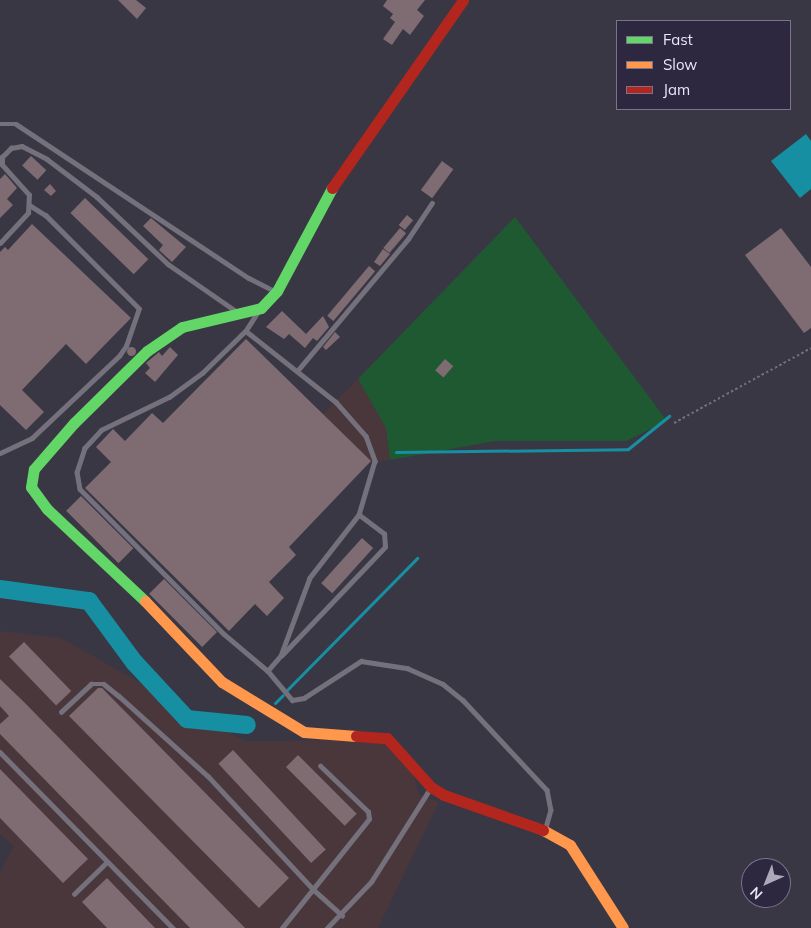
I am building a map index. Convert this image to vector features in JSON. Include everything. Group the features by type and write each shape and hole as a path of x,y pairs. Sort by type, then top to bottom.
{"street":[{"path":"463,0 336,181 277,291 261,308 182,327 147,351 74,423 34,469 31,487 47,509 154,610 222,682 304,732 387,738 431,787 456,800 545,831 577,852 623,928"}],"lane":[{"path":"0,124 16,124 249,278 277,291"},
{"path":"0,243 28,213 30,206 29,195 2,165 2,157 11,148 22,146 47,159 97,196 168,264 238,312"},
{"path":"298,370 408,239 432,203"},
{"path":"0,453 32,438 119,356 126,346 139,309 46,216 30,206"},
{"path":"261,308 246,331 203,372 170,397 102,430 85,448 78,472 80,489 224,634 268,671 292,700 304,698 361,661 407,668 443,684 463,700 547,790 551,810 545,831"},
{"path":"246,331 298,370 336,402 366,436 375,461 359,515 310,578 281,656"},
{"path":"268,671 385,547 384,534 359,515"},
{"path":"61,712 91,684 104,684 163,733 314,890 342,915"},
{"path":"0,752 173,928"},
{"path":"282,928 369,819 368,812 320,766"},
{"path":"327,928 342,915 371,882 431,787"},
{"path":"74,894 107,862"}],"path":[{"path":"674,423 811,348"}],"shaded area":[{"path":"358,379 386,428 390,460 257,481"},
{"path":"0,631 61,638 244,741 384,740 413,773 419,795 439,802 378,928 0,928 0,873 14,846 0,834"}],"green space":[{"path":"515,217 667,421 626,441 495,441 390,460 386,428 358,379"}],"water":[{"path":"806,134 811,141 811,189 800,198 771,161"}],"building":[{"path":"118,0 136,0 146,8 137,19"},
{"path":"387,0 425,0 417,10 424,16 410,35 403,29 392,45 383,39 395,22 390,18 393,14 383,6"},
{"path":"31,156 46,170 37,180 22,166"},
{"path":"442,161 453,169 432,198 421,190"},
{"path":"5,174 17,188 7,199 13,205 0,218 0,179"},
{"path":"50,184 56,191 51,196 44,190"},
{"path":"85,198 148,259 134,274 70,213"},
{"path":"407,215 413,220 405,230 399,225"},
{"path":"151,218 186,247 172,262 159,250 163,245 143,226"},
{"path":"32,224 131,318 86,364 66,344 22,390 44,412 26,430 0,405 0,252 5,247 8,250"},
{"path":"400,228 406,233 389,253 383,248"},
{"path":"781,228 811,267 811,328 804,333 745,255"},
{"path":"383,249 390,254 380,266 374,262"},
{"path":"369,266 375,271 333,321 327,316"},
{"path":"282,311 306,334 323,316 329,327 317,341 313,338 305,348 289,334 284,339 266,327"},
{"path":"335,332 340,337 326,350 323,347"},
{"path":"246,339 371,461 289,547 296,555 269,582 284,598 267,616 255,604 229,631 85,488 111,462 96,447 113,429 125,441 152,413 163,423"},
{"path":"131,347 135,351 131,355 127,351"},
{"path":"170,347 178,355 155,382 145,373 150,368 146,363 159,352 162,356"},
{"path":"445,359 453,366 443,378 435,370"},
{"path":"81,496 133,548 118,563 66,511"},
{"path":"362,538 373,548 332,593 321,583"},
{"path":"164,579 217,632 202,647 149,594"},
{"path":"24,642 71,691 56,706 9,657"},
{"path":"0,679 245,928 190,928 0,734 0,724 9,716 0,706"},
{"path":"98,688 102,688 289,878 259,908 69,716"},
{"path":"233,750 326,849 311,863 218,764"},
{"path":"298,755 357,814 345,826 286,767"},
{"path":"0,769 88,859 63,883 0,818"},
{"path":"107,878 155,928 107,928 82,902"}],"waterway":[{"path":"396,452 628,449 669,416"},
{"path":"286,691 417,558"},
{"path":"0,589 89,601 134,662 187,719 247,725"},
{"path":"275,703 283,695"}],"traffic: fast":[{"path":"145,601 47,509 31,487 34,469 74,423 147,351 182,327 261,308 277,291 332,188"}],"traffic: slow":[{"path":"145,601 222,682 304,732 356,736"},
{"path":"543,830 570,845 623,928"}],"traffic: jam":[{"path":"332,188 463,0"},
{"path":"356,736 387,738 431,787 444,795 543,830"}]}
